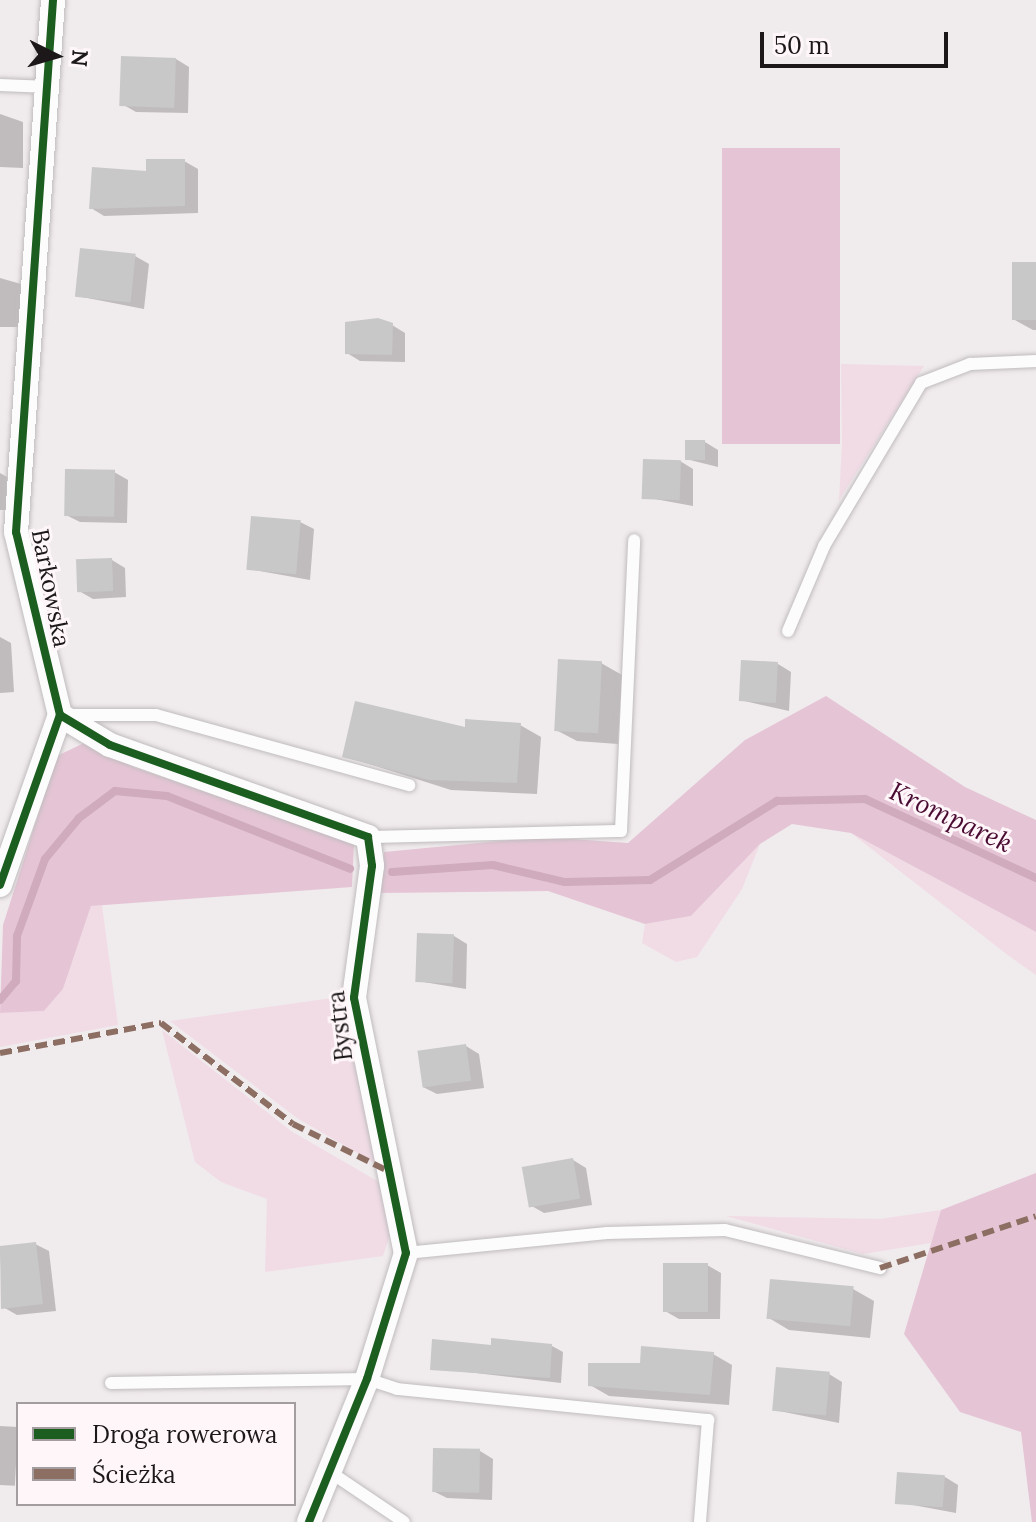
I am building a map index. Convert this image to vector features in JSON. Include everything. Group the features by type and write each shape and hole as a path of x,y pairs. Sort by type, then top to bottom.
{"street":[{"name":"Barkowska","path":"53,0 16,532 60,715"},
{"path":"0,885 60,715 110,745 368,837"},
{"name":"Bystra","path":"309,1522 367,1379 406,1253 406,1223 359,1044 354,998 372,866 368,837"}],"lane":[{"path":"0,85 49,87"},
{"path":"788,631 824,546 921,383 970,364 1036,361"},
{"path":"368,837 621,831 634,540"},
{"path":"60,715 156,715 409,785"},
{"path":"406,1253 607,1233 725,1230 880,1268"},
{"path":"111,1383 367,1379 397,1389 708,1420 700,1522"},
{"path":"330,1472 404,1522"}],"shaded area":[{"path":"722,148 840,148 840,444 722,444"},
{"path":"841,364 924,366 839,500 842,444"},
{"path":"826,696 965,787 1036,820 1036,932 851,833 792,824 760,844 691,916 645,924 548,891 381,893 384,852 542,837 628,843 745,740"},
{"path":"86,742 133,767 354,843 352,887 91,906 63,989 44,1011 0,1013 3,925 57,756"},
{"path":"851,833 1036,932 1036,975 1009,956"},
{"path":"760,844 742,889 697,957 676,962 642,943 645,924 691,916"},
{"path":"102,905 118,1025 0,1047 0,1013 44,1011 63,989 91,906"},
{"path":"339,997 378,1165 297,1118 170,1021"},
{"path":"162,1030 291,1131 379,1182 390,1234 383,1256 265,1272 267,1199 221,1182 195,1162"},
{"path":"1036,1173 1036,1522 1032,1522 1021,1432 960,1412 904,1334 941,1210"},
{"path":"941,1210 931,1243 863,1254 726,1216 880,1219"}],"building":[{"path":"121,56 176,58 174,108 119,106"},
{"path":"146,159 185,159 185,206 89,209 92,167 146,171"},
{"path":"80,248 136,254 131,303 75,297"},
{"path":"1012,262 1036,262 1036,320 1012,320"},
{"path":"378,318 393,323 392,355 345,354 345,322"},
{"path":"685,440 705,440 705,460 685,460"},
{"path":"643,459 681,460 680,500 642,499"},
{"path":"65,469 115,470 114,517 64,516"},
{"path":"251,516 301,520 296,574 246,570"},
{"path":"112,558 113,591 77,592 76,559"},
{"path":"558,659 602,661 598,733 554,731"},
{"path":"741,660 778,662 776,703 739,701"},
{"path":"355,701 465,727 465,719 521,723 517,783 429,780 342,757"},
{"path":"417,933 454,934 452,983 415,982"},
{"path":"466,1044 471,1081 423,1087 417,1051"},
{"path":"573,1158 580,1198 529,1207 522,1167"},
{"path":"36,1242 43,1304 1,1309 0,1246"},
{"path":"663,1263 708,1263 708,1312 663,1312"},
{"path":"770,1279 854,1286 850,1326 767,1319"},
{"path":"491,1338 552,1344 550,1378 430,1370 432,1339 491,1345"},
{"path":"641,1346 714,1352 710,1395 588,1386 588,1363 640,1363"},
{"path":"776,1367 830,1372 826,1416 772,1411"},
{"path":"433,1448 480,1449 479,1493 432,1492"},
{"path":"897,1472 945,1475 943,1507 895,1504"}],"waterway":[{"name":"Kromparek","path":"0,1000 16,981 17,936 45,859 79,818 115,791 167,796 350,869"},
{"name":"Kromparek","path":"392,872 493,865 565,882 650,880 777,801 865,799 1036,878"}],"marked path":[{"path":"0,1053 161,1023 293,1124 392,1173"},
{"path":"880,1268 1036,1216"}],"cycle path":[{"path":"0,885 60,715 16,532 53,0"},
{"path":"60,715 110,745 368,837 372,866 354,998 406,1253 367,1379 309,1522"}]}
